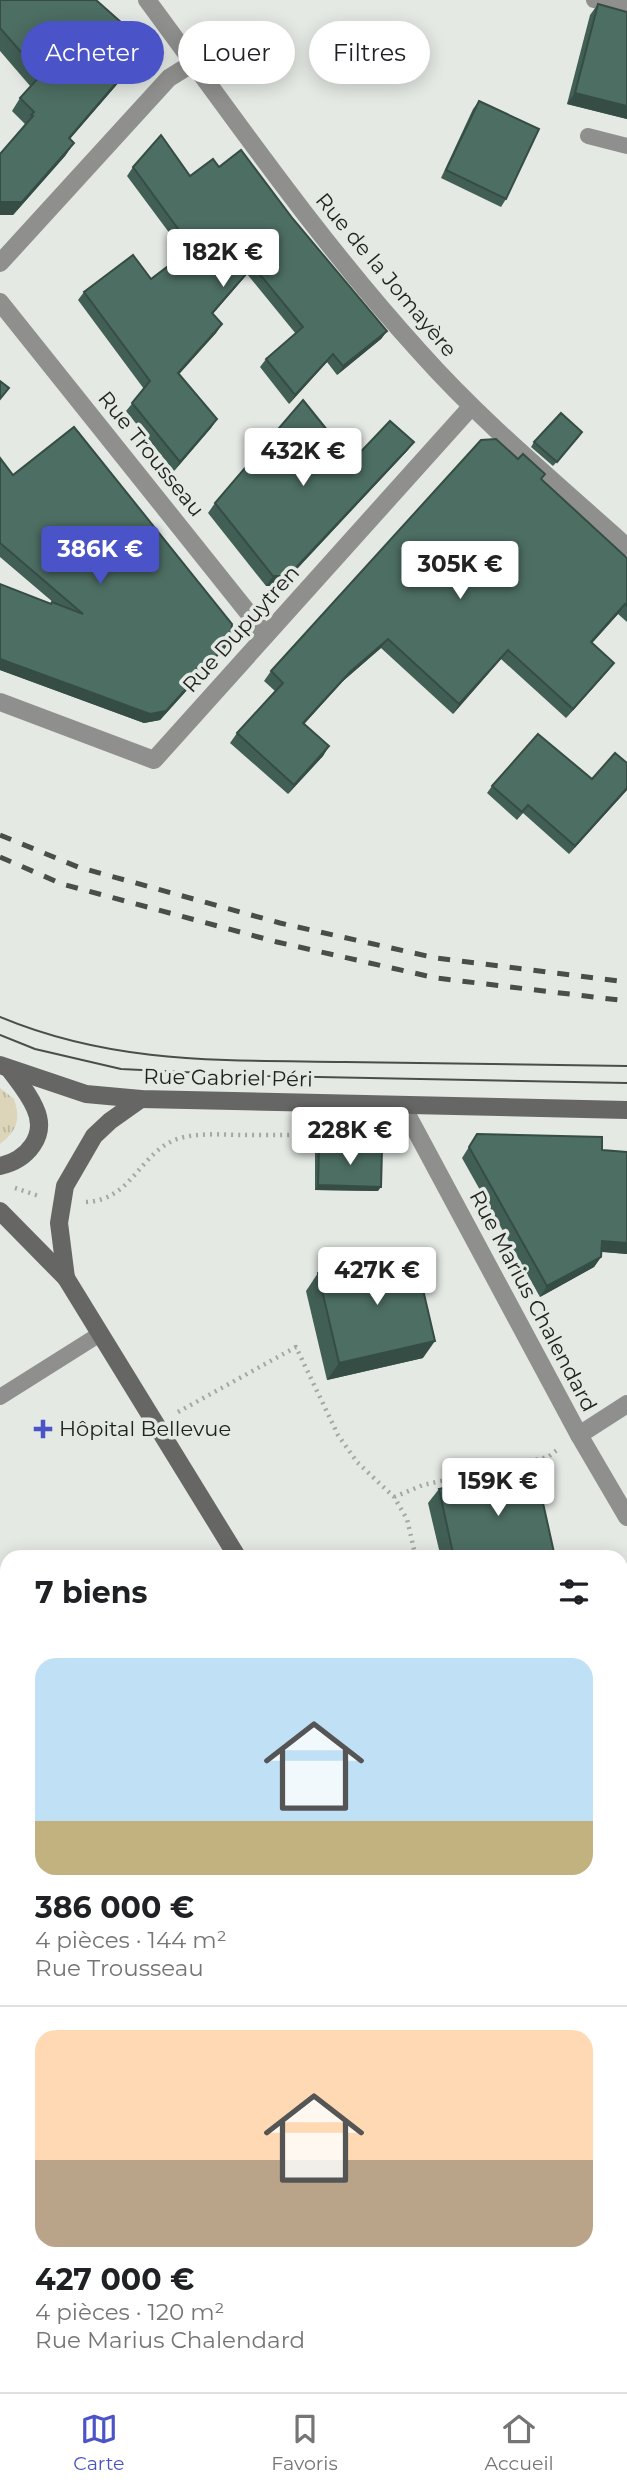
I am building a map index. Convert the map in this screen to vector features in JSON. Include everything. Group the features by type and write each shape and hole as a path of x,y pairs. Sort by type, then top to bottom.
{"main road":[{"name":"Rue Gabriel Péri","path":"5,1068 86,1094 141,1099 627,1110"},
{"path":"0,1166 15,1162 33,1146 40,1123 36,1109 5,1068"},
{"path":"66,1278 59,1223 65,1186 94,1136 141,1099"},
{"path":"0,1211 66,1278 233,1550"}],"street":[{"name":"Rue de la Jomayère","path":"146,0 178,43"},
{"path":"0,263 169,78 178,72"},
{"name":"Rue de la Jomayère","path":"208,84 303,214 418,351 471,407 627,546"},
{"name":"Rue Trousseau","path":"0,302 266,635"},
{"name":"Rue Dupuytren","path":"0,702 153,760 471,407"},
{"name":"Rue Marius Chalendard","path":"402,1105 579,1435 627,1517"},
{"path":"579,1435 627,1404"}],"lane":[{"path":"594,0 627,8"},
{"path":"588,136 627,146"},
{"path":"0,1396 100,1334"}],"path":[{"path":"10,1186 62,1201 99,1201 111,1197 125,1185 164,1145 189,1137 377,1135 400,1149"},
{"path":"156,1424 296,1347 338,1435 357,1462 394,1497 407,1519 414,1550"},
{"path":"394,1497 423,1485 548,1457 579,1435"}],"green space":[{"path":"0,1088 14,1099 17,1119 14,1129 0,1144"}],"building":[{"path":"0,0 96,0 120,21 21,21 21,52 0,28"},
{"path":"598,4 627,12 627,106 575,93"},
{"path":"33,84 115,84 69,138 74,143 22,202 0,202 0,154 34,112 20,98"},
{"path":"479,101 539,129 506,199 446,170"},
{"path":"161,135 190,176 213,159 219,167 241,150 293,219 387,331 343,366 333,354 295,395 266,359 303,327 253,266 212,313 222,324 178,373 217,419 180,462 132,403 150,381 84,292 133,255 151,279 192,248 133,167"},
{"path":"0,381 9,388 0,399"},
{"path":"303,400 352,461 390,421 414,442 288,576 273,576 215,503"},
{"path":"561,413 582,432 557,462 534,442"},
{"path":"74,427 232,624 231,639 166,711 150,714 0,659 0,584 83,614 0,543 0,458 13,475"},
{"path":"496,439 518,459 523,454 545,474 541,479 627,558 627,606 625,604 591,642 614,663 573,709 508,650 459,704 388,639 350,672 303,723 329,746 294,785 237,733 283,683 271,671 481,440"},
{"path":"538,734 592,779 615,753 627,763 627,788 575,846 528,805 522,812 492,786"},
{"path":"477,1134 602,1137 602,1150 627,1152 627,1243 602,1241 601,1257 547,1286 469,1147"},
{"path":"319,1148 382,1149 381,1187 318,1185"},
{"path":"414,1251 435,1341 339,1363 318,1273"},
{"path":"535,1467 553,1550 452,1550 439,1489"}],"tram line":[{"path":"0,1017 43,1033 85,1044 170,1057 256,1061 627,1066"},
{"path":"0,1035 35,1049 121,1069 267,1076 627,1083"}],"railway":[{"path":"0,835 78,867 280,923 436,958 627,982"},
{"path":"0,857 62,884 277,942 436,978 627,1001"}],"place":[{"name":"Hôpital Bellevue","path":"43,1429"}]}
